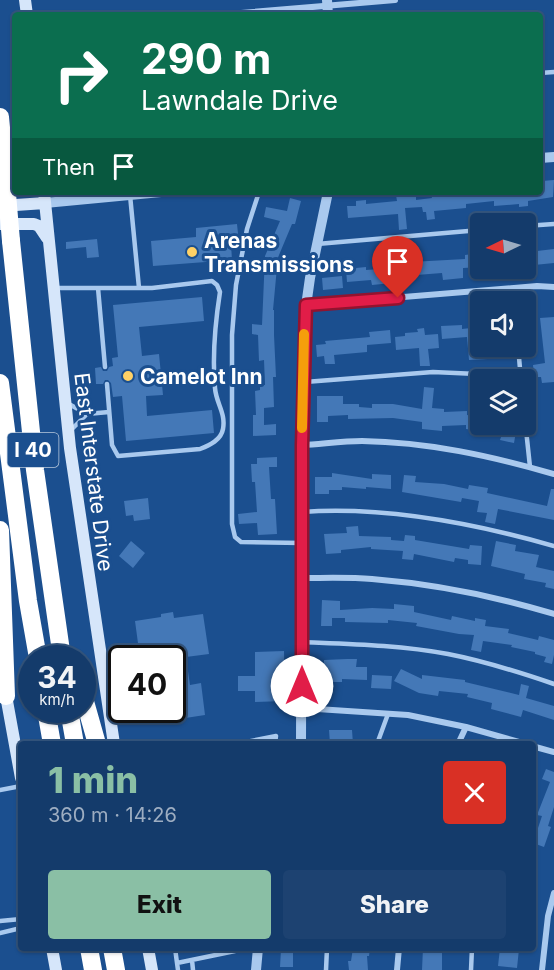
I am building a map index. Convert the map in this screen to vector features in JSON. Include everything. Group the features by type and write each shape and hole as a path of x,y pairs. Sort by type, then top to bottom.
{"highway":[{"name":"I 40","path":"0,117 2,178 11,241 35,470 60,645"},
{"name":"I 40","path":"0,383 36,645"},
{"path":"35,470 45,495 58,583 71,645"},
{"path":"0,530 5,708"},
{"path":"48,723 51,741"},
{"path":"71,723 74,741"},
{"path":"91,723 96,741"},
{"path":"90,951 93,970"},
{"path":"113,951 116,970"}],"main road":[{"path":"0,206 44,197"},
{"name":"East Interstate Drive","path":"44,197 68,432 114,741"},
{"path":"0,224 34,224 39,226 48,242"},
{"path":"0,659 5,708 18,765"},
{"path":"53,951 56,970"},
{"path":"149,951 152,970"}],"street":[{"path":"258,12 395,0"},
{"path":"44,197 130,195"},
{"path":"301,741 302,445 306,305 327,195"},
{"path":"306,305 537,286 554,287"},
{"path":"302,445 360,441 403,443 456,450 554,474"},
{"path":"302,578 370,578 417,584 512,601 554,614"},
{"path":"302,708 408,716 466,727 515,741"},
{"path":"459,741 466,727"},
{"path":"536,749 554,752"},
{"path":"542,970 548,916 554,893"},
{"path":"256,970 258,951"},
{"path":"398,970 399,951"}],"lane":[{"path":"130,195 139,288"},
{"path":"258,195 247,229 236,285 232,335 232,524 235,537 241,542 302,543"},
{"path":"536,225 554,224"},
{"path":"317,244 470,231"},
{"path":"53,288 139,288 212,281 217,285 220,292 213,337 215,391 223,413 223,429 220,437 209,446 200,449 123,457 115,453 113,449 106,384"},
{"path":"98,288 105,367"},
{"path":"303,382 433,372 470,375"},
{"path":"65,402 87,414 109,412"},
{"path":"68,432 87,414"},
{"path":"527,435 530,467"},
{"path":"302,512 338,509 409,516 467,525 554,546"},
{"path":"302,642 369,645 447,654 511,670 554,684"},
{"path":"378,741 388,714"},
{"path":"258,741 276,736 275,741"},
{"path":"0,790 18,787"},
{"path":"0,921 18,919"},
{"path":"0,933 18,929"},
{"path":"175,951 178,970"},
{"path":"177,963 236,951"},
{"path":"326,970 327,951"},
{"path":"471,970 472,951"},
{"path":"192,960 193,970"}],"building":[{"path":"554,180 553,197 528,201 528,206 519,207 519,204 494,206 494,201 466,204 466,208 434,211 435,219 427,220 426,212 423,212 422,207 405,208 407,229 399,230 398,214 348,218 347,206 356,206 356,201 366,200 366,204 397,201 396,195 416,195 416,200 432,198 431,195 440,195 440,197 543,195 543,181"},
{"path":"290,198 301,201 295,224 292,224 274,267 277,267 273,310 276,377 273,377 274,407 264,408 264,425 276,424 276,435 253,436 253,415 256,415 255,391 260,390 260,385 265,385 264,360 259,361 258,335 252,334 252,324 262,325 265,256 280,221 264,217 266,207 287,211"},
{"name":"Arenas Transmissions","path":"237,224 239,243 231,244 232,260 153,266 151,241 196,237 196,228"},
{"path":"97,239 99,257 87,258 86,247 66,249 66,242"},
{"path":"554,249 554,263 536,265 537,251"},
{"path":"470,254 470,268 463,268 463,278 443,280 442,273 391,277 392,283 372,285 371,280 347,282 346,269 394,268 393,263 465,259 465,255"},
{"path":"342,276 343,288 323,290 322,278"},
{"name":"Camelot Inn","path":"202,297 204,321 139,327 142,356 159,354 163,395 146,396 147,416 212,410 214,433 126,441 122,396 113,397 111,383 108,380 105,380 103,384 96,384 95,368 101,367 103,371 107,371 113,366 112,358 118,357 113,305"},
{"path":"554,317 554,382 542,383 541,377 536,377 536,369 533,369 533,365 545,363 540,318"},
{"path":"462,325 462,329 470,328 470,357 488,357 488,359 469,360 467,337 442,339 441,326"},
{"path":"424,328 425,335 438,334 439,348 428,349 430,366 420,366 419,348 396,350 395,337 418,332 417,329"},
{"path":"390,330 391,343 367,345 367,352 334,355 335,364 325,364 324,356 317,357 316,345 326,344 325,341 370,337 369,332"},
{"path":"424,387 434,388 432,408 444,409 444,412 467,411 467,415 470,415 470,430 466,429 466,425 442,426 442,431 422,429 422,422 393,418 348,419 348,415 328,416 328,422 317,422 317,396 343,396 343,404 359,404 359,407 372,408 372,404 393,404 422,409"},
{"path":"502,435 515,435 514,443 500,440"},
{"path":"277,457 277,467 269,467 271,499 275,499 277,534 258,535 257,523 239,524 238,514 257,512 251,464 257,464 257,458"},
{"path":"332,473 372,479 372,474 391,475 391,489 342,487 342,490 329,490 329,494 315,494 315,477 332,477"},
{"path":"404,475 416,476 415,482 444,484 468,489 469,485 488,488 487,493 547,506 551,489 554,489 554,520 498,509 495,524 485,522 487,513 477,512 479,501 462,498 461,502 402,492"},
{"path":"148,498 150,519 134,521 133,515 126,516 124,501"},
{"path":"358,526 359,536 391,537 391,540 404,541 405,535 415,536 415,540 469,549 470,545 482,546 481,565 468,564 468,560 455,558 454,562 414,554 413,560 402,559 403,551 371,549 371,547 326,554 324,534 347,533 346,527"},
{"path":"131,541 145,553 133,568 119,556"},
{"path":"496,541 516,545 515,551 539,555 536,567 554,571 554,589 545,587 546,583 524,579 525,574 491,566"},
{"path":"322,600 340,601 340,610 394,609 394,604 414,606 414,612 451,620 452,616 475,621 475,618 486,620 485,626 509,629 508,633 538,640 539,636 554,640 552,664 544,662 546,657 511,647 512,645 483,641 481,652 471,650 474,635 416,626 417,623 388,620 388,623 345,622 345,618 332,618 332,626 321,626"},
{"path":"173,612 174,618 203,614 209,654 186,657 186,645 138,645 135,621 161,617 161,614"},
{"path":"284,651 285,701 255,702 255,691 238,691 238,676 255,676 255,652"},
{"path":"186,657 190,685 201,683 205,715 186,718"},
{"path":"357,659 356,667 367,667 367,680 342,679 342,682 316,682 317,666 324,666 324,660"},
{"path":"401,669 422,679 422,675 465,680 465,682 519,695 521,684 529,686 526,698 554,706 554,720 523,710 521,717 491,709 492,703 467,697 468,694 439,691 438,696 419,693 394,681"},
{"path":"372,675 392,676 391,689 371,688"},
{"path":"329,730 352,730 353,741 330,741"},
{"path":"546,769 554,772 554,807 548,826 551,827 544,847 536,844 536,834 542,816 537,815 550,782 542,779"},
{"path":"281,951 293,951 293,967 280,967"},
{"path":"353,951 370,951 367,956 368,970 349,970 348,961 351,961"},
{"path":"423,951 442,951 442,970 422,970"},
{"path":"500,951 519,951 517,968 498,966"}],"slow traffic":[{"path":"302,428 304,334"}],"place":[{"name":"Arenas Transmissions","path":"192,252"},
{"name":"Camelot Inn","path":"128,376"}],"route":[{"path":"302,686 302,445 306,305 398,298"}]}
